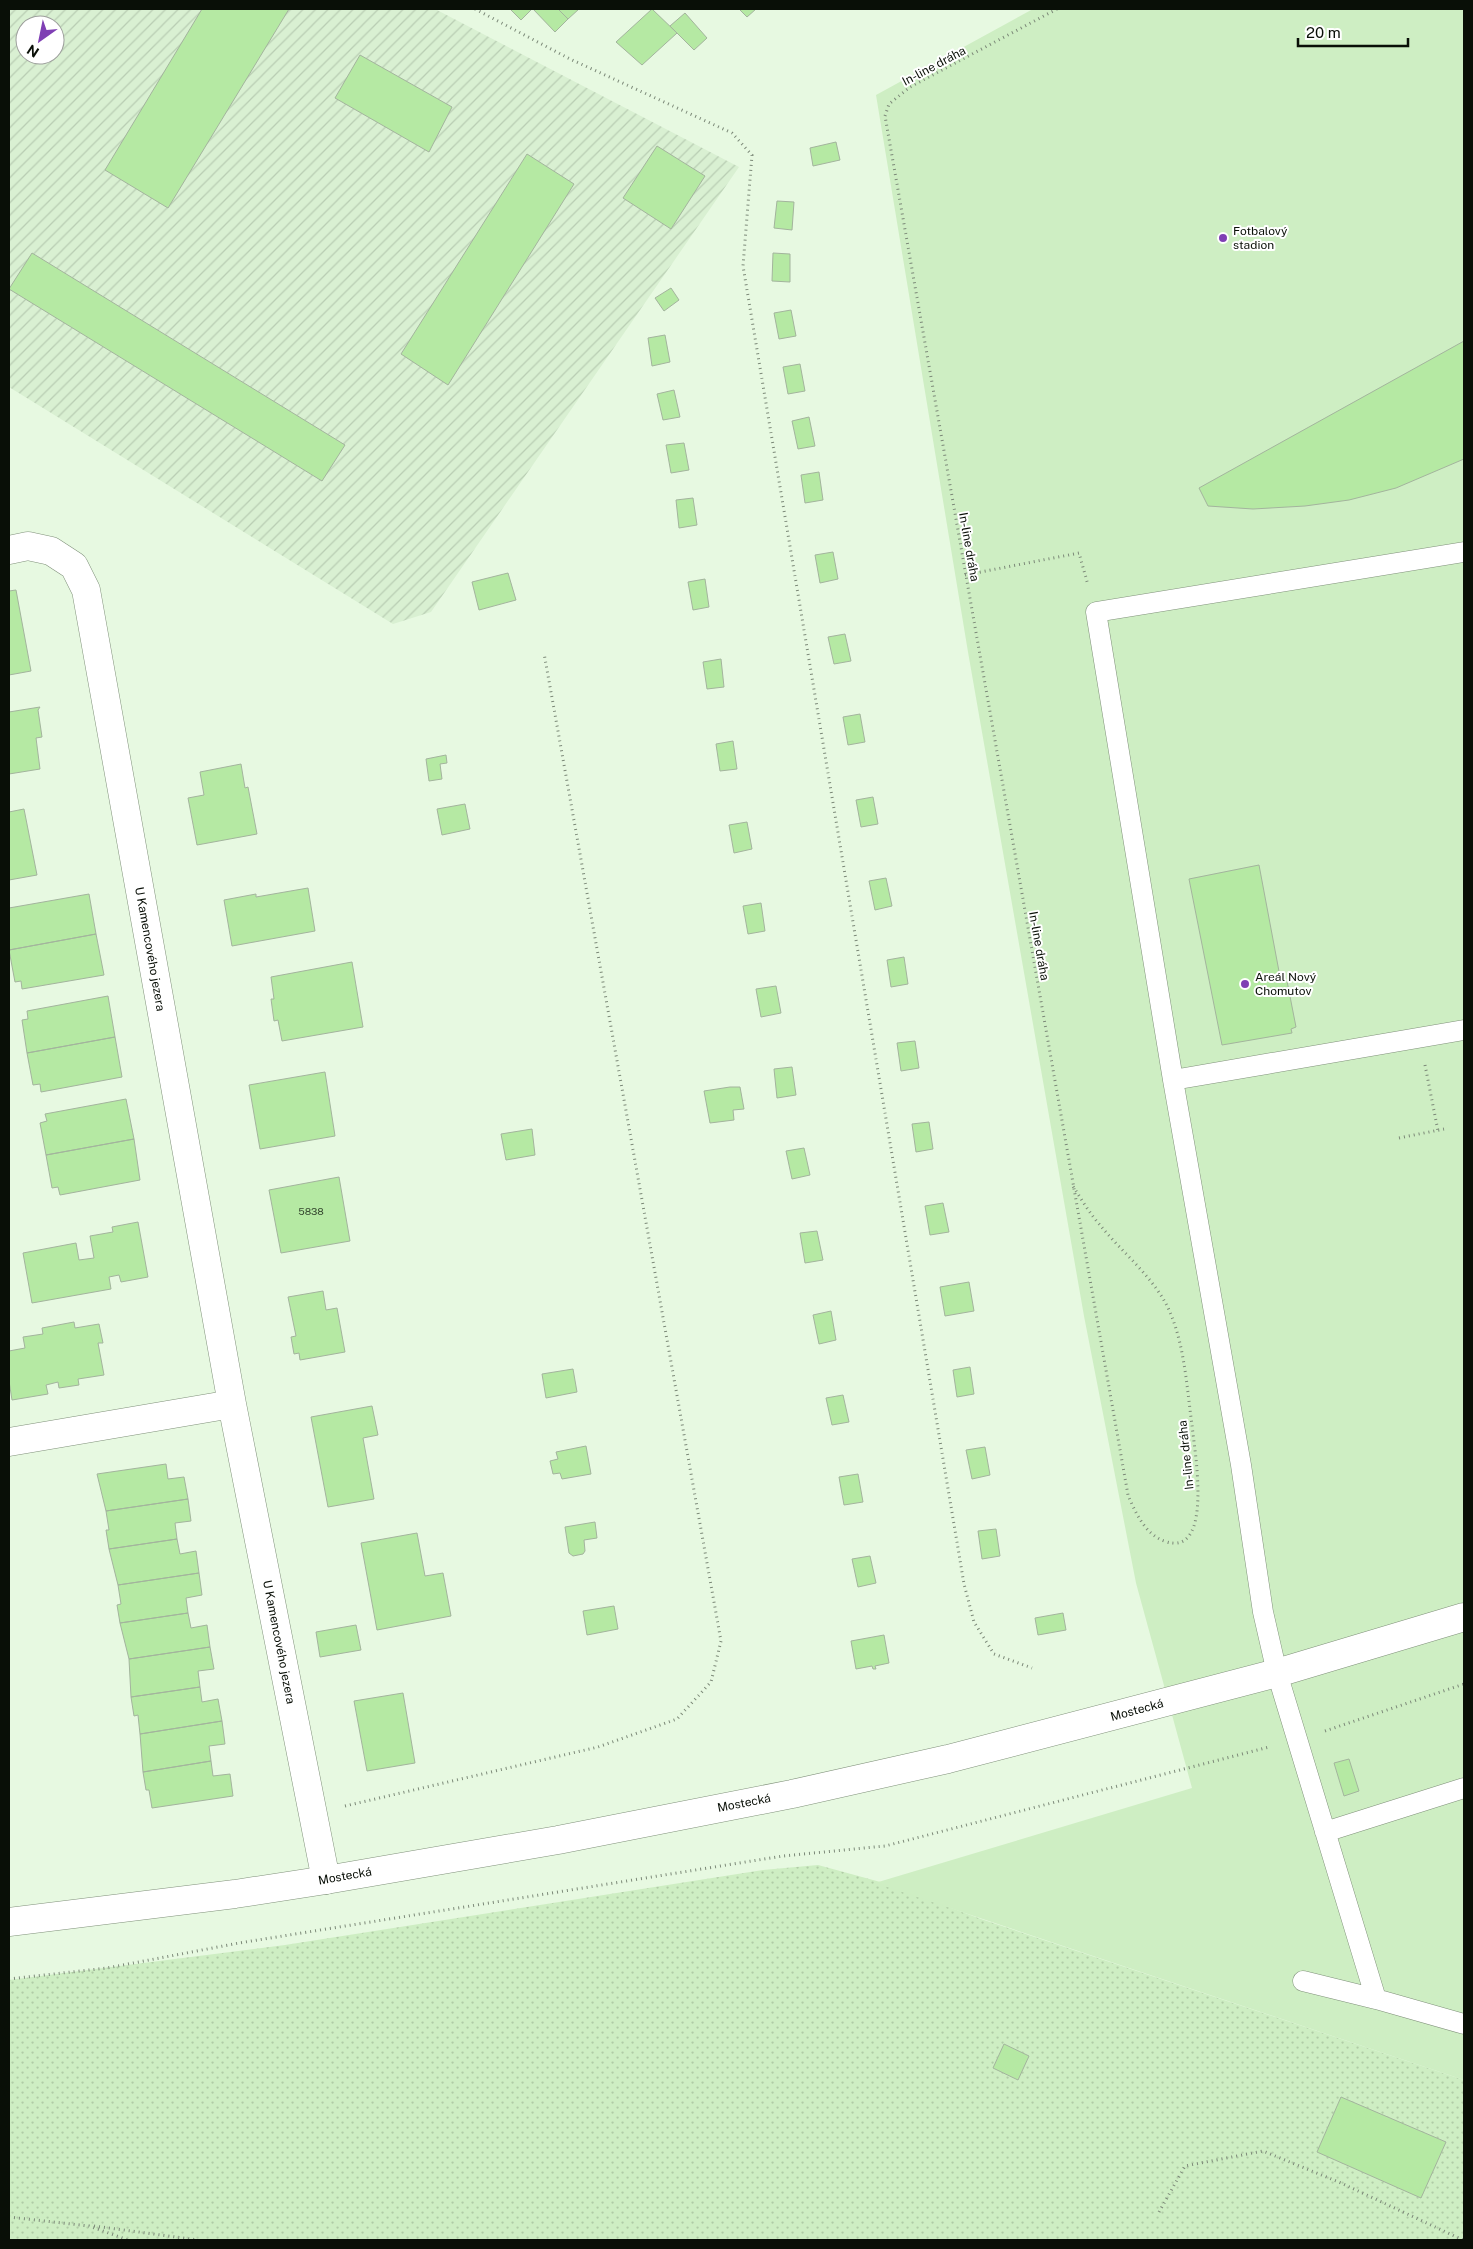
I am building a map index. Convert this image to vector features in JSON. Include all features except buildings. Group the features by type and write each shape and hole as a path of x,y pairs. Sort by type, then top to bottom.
{"street":[{"name":"U Kamencového jezera","path":"9,550 28,546 51,552 74,566 86,590 232,1404 326,1880"},
{"path":"9,1442 232,1404"},
{"name":"Mostecká","path":"9,1922 235,1894 326,1880 558,1840 792,1794 948,1759 1277,1673 1464,1617"}],"lane":[{"path":"1376,1999 1277,1673 1263,1612 1241,1465 1173,1080 1096,612 1464,552"},
{"path":"1173,1080 1464,1030"},
{"path":"1325,1832 1464,1788"},
{"path":"1303,1981 1464,2024"}],"path":[{"path":"475,9 570,60 732,133 752,155 743,266 964,1584 974,1622 994,1654 1032,1668"},
{"name":"In-line dráha","path":"1057,9 910,87 889,104 885,116 1072,1184 1128,1494 1134,1510 1147,1530 1162,1541 1174,1544 1186,1539 1192,1529 1197,1514 1200,1490 1183,1357 1172,1316 1146,1275 1099,1225 1072,1184"},
{"path":"965,575 1079,552 1096,612"},
{"path":"312,1813 598,1747 677,1719 712,1682 721,1641 544,653"},
{"path":"1419,1038 1438,1130"},
{"path":"1399,1138 1444,1129"},
{"path":"9,1978 107,1968 239,1943 783,1856 885,1846 1298,1740 1464,1684"},
{"path":"1159,2212 1185,2166 1263,2151 1341,2183 1463,2240"},
{"path":"9,2217 198,2240"},
{"path":"88,2226 128,2240"}],"shaded area":[{"path":"9,9 435,9 739,167 431,612 393,624 9,387"},
{"name":"Areál Nový Chomutov","path":"1033,9 1464,9 1464,2080 875,1883 1192,1788 1136,1583 1084,1316 968,652 876,95"},
{"path":"818,1865 884,1883 981,1919 1464,2080 1464,2240 9,2240 9,1980 285,1945 763,1870"}],"place":[{"name":"Fotbalový stadion","path":"1223,238"},
{"name":"Areál Nový Chomutov","path":"1245,984"}]}
